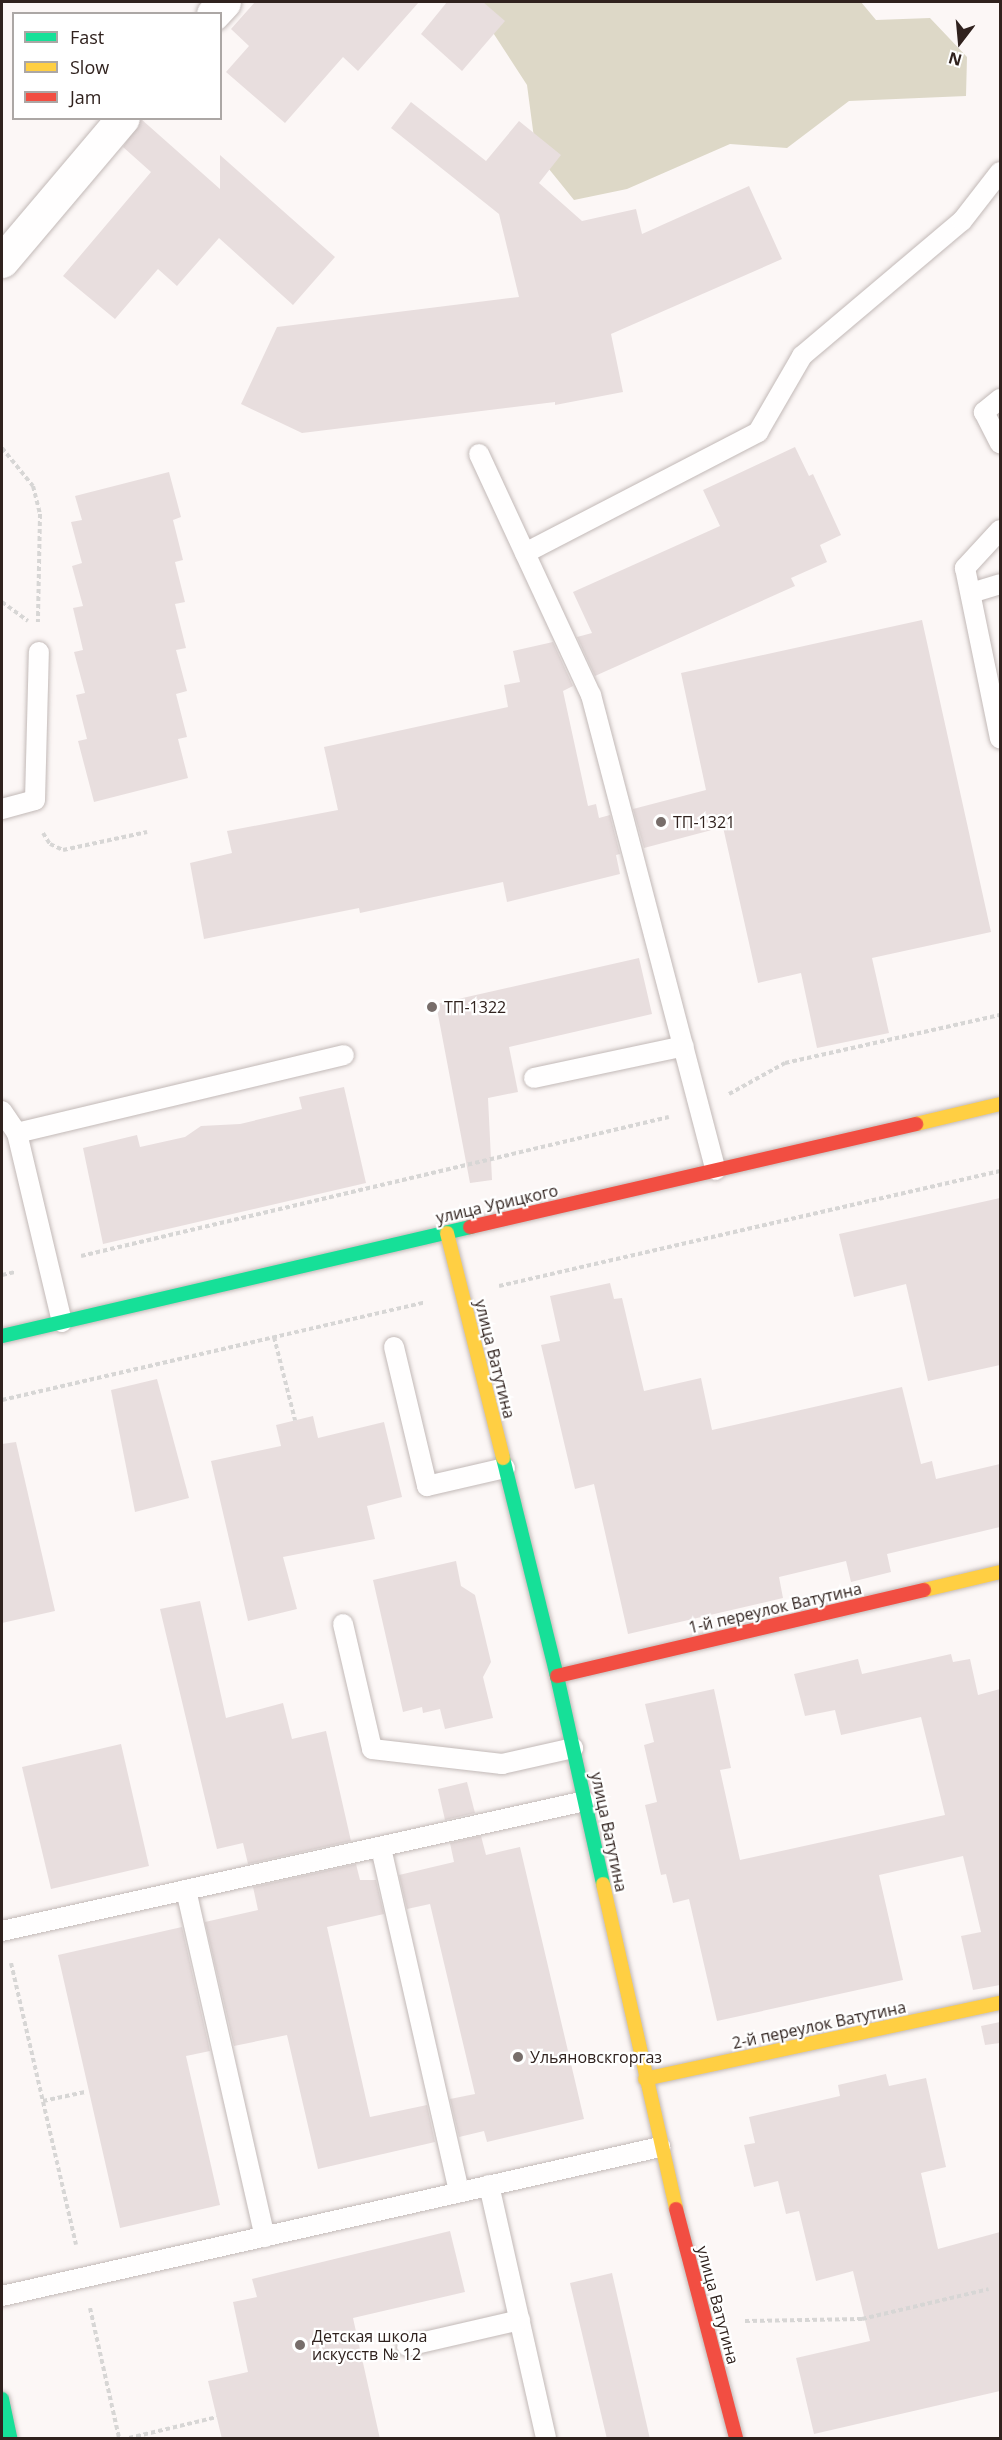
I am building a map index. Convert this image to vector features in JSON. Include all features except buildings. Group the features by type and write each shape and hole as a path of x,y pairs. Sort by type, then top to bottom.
{"street":[{"path":"2,261 121,120"},
{"name":"улица Урицкого","path":"2,1336 1000,1104"},
{"name":"улица Ватутина","path":"447,1233 557,1676 660,2147 736,2439"},
{"name":"1-й переулок Ватутина","path":"557,1676 1000,1572"},
{"name":"2-й переулок Ватутина","path":"645,2079 1000,2002"},
{"path":"2,2399 10,2439"}],"lane":[{"path":"525,553 758,432 802,356 962,221 1000,172"},
{"path":"1000,399 984,412 1000,443"},
{"path":"478,454 591,695 716,1170"},
{"path":"1000,530 965,568 1000,738"},
{"path":"970,594 1000,585"},
{"path":"2,809 35,800 39,652"},
{"path":"534,1078 684,1046"},
{"path":"17,1133 344,1055"},
{"path":"2,1111 17,1133 62,1322"},
{"path":"394,1347 427,1486 505,1468"},
{"path":"343,1624 372,1749 502,1764 573,1748"},
{"path":"2,1930 381,1848 585,1801"},
{"path":"381,1848 459,2192"},
{"path":"186,1890 266,2237"},
{"path":"2,2296 660,2147"},
{"path":"489,2185 546,2439"},
{"path":"407,2346 520,2320"}],"path":[{"path":"2,448 33,486 40,514 38,628"},
{"path":"35,800 43,833 50,844 63,850 147,832"},
{"path":"2,1275 700,1110 785,1063 1000,1016"},
{"path":"274,1337 295,1420"},
{"path":"2,1930 119,2439"},
{"path":"43,2101 85,2092"},
{"path":"706,2322 862,2319 989,2289"},
{"path":"129,2439 217,2417"}],"shaded area":[{"path":"473,2 861,2 876,20 930,18 967,57 966,96 849,101 787,148 730,144 627,189 574,200 536,153 527,85"}],"traffic: fast":[{"path":"2,1336 470,1227"},
{"path":"503,1458 557,1676 603,1884"},
{"path":"2,2399 10,2438"}],"traffic: slow":[{"path":"916,1124 1000,1104"},
{"path":"447,1233 503,1458"},
{"path":"924,1590 1000,1572"},
{"path":"603,1884 676,2209"},
{"path":"645,2079 1000,2003"}],"traffic: jam":[{"path":"470,1227 916,1124"},
{"path":"557,1676 924,1590"},
{"path":"676,2209 736,2438"}],"place":[{"name":"ТП-1321","path":"661,822"},
{"name":"ТП-1322","path":"432,1007"},
{"name":"Ульяновскгоргаз","path":"518,2057"},
{"name":"Детская школа искусств № 12","path":"300,2345"}]}
